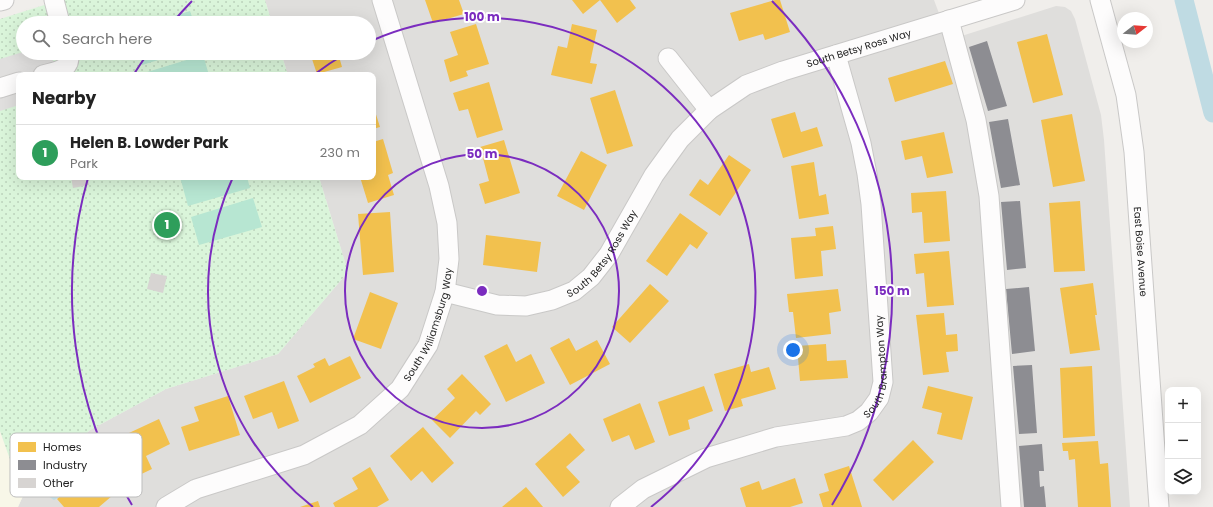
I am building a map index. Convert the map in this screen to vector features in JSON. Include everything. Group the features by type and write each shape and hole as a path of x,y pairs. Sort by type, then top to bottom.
{"street":[{"path":"0,1 4,0"},
{"path":"54,0 58,16"},
{"name":"South Williamsburg Way","path":"166,507 196,489 304,455 360,426 400,389 428,345 444,292 449,259 448,223 439,186 382,0"},
{"name":"South Betsy Ross Way","path":"444,292 497,305 526,306 552,300 574,291 591,277 609,254 654,174 680,139 710,110 746,85 783,71 1014,0"},
{"name":"East Boise Avenue","path":"1100,0 1126,95 1134,152 1160,507"},
{"path":"949,20 976,120 989,196 1011,507"},
{"name":"South Brampton Way","path":"620,507 643,489 706,458 776,437 846,426 858,421 870,412 879,398 883,382 871,204 861,144 836,55"},
{"path":"668,58 710,110"},
{"path":"53,72 66,67 68,60"},
{"path":"0,88 16,83"}],"shaded area":[{"path":"265,0 934,0 949,40 1056,6 1065,7 1071,11 1075,19 1101,115 1130,507 18,507 23,497 142,497 142,433 87,433 166,389 278,354 348,272 320,180 376,180 376,72 287,72 283,60 376,60 376,16 270,16"},
{"path":"16,54 16,60 53,60 56,72 16,72 16,106 0,111 0,59"},
{"path":"0,431 10,459 10,497 23,497 18,507 0,507"}],"green space":[{"path":"60,0 265,0 270,16 16,16 16,60 283,60 287,72 16,72 16,180 320,180 348,272 278,354 166,389 87,433 10,433 10,459 0,431 0,19"},
{"path":"190,11 192,16 175,16"},
{"path":"141,60 158,60 142,65"},
{"path":"187,60 204,60 208,72 147,72"},
{"path":"181,180 248,180 250,188 188,206"},
{"path":"253,198 262,227 199,245 191,217"}],"water":[{"path":"50,497 59,497 58,498 54,500"}],"building: Homes":[{"path":"425,0 459,0 464,14 433,23"},
{"path":"572,0 600,0 583,14"},
{"path":"600,0 630,0 636,8 617,23"},
{"path":"775,0 780,0 790,32 765,40 763,34 739,41 730,13"},
{"path":"476,24 489,64 466,71 468,76 450,82 444,60 458,55 450,32"},
{"path":"572,24 597,30 590,63 597,64 592,84 551,75 558,46 567,48"},
{"path":"1047,34 1063,95 1033,103 1017,42"},
{"path":"312,60 340,60 342,67 324,72 316,72"},
{"path":"945,61 953,84 895,102 888,78"},
{"path":"489,82 503,130 477,138 468,109 459,111 453,93"},
{"path":"615,90 633,146 607,154 590,98"},
{"path":"795,112 801,132 817,127 823,146 783,158 771,119"},
{"path":"376,114 380,127 376,128"},
{"path":"1072,114 1085,181 1053,187 1041,120"},
{"path":"944,132 953,173 927,178 922,156 905,160 901,141"},
{"path":"383,139 393,173 388,175 394,195 368,203 361,180 376,180 376,141"},
{"path":"504,140 520,193 485,204 479,184 489,181 480,147"},
{"path":"581,151 607,165 584,210 557,196"},
{"path":"729,155 751,170 720,216 689,195 700,179 708,185"},
{"path":"814,162 819,196 826,194 829,214 799,219 791,166"},
{"path":"946,191 950,241 924,243 922,212 912,213 911,193"},
{"path":"1080,201 1085,271 1054,272 1049,203"},
{"path":"390,212 394,272 363,275 358,214"},
{"path":"680,213 708,233 697,249 690,244 667,276 646,261"},
{"path":"833,226 836,249 821,251 823,276 795,279 791,238 816,236 815,228"},
{"path":"486,235 541,242 537,272 483,265"},
{"path":"949,251 954,305 927,307 924,273 916,274 914,254"},
{"path":"1093,283 1097,315 1095,315 1100,350 1070,354 1060,288"},
{"path":"650,284 669,301 630,343 612,327"},
{"path":"838,289 841,311 829,313 831,334 796,338 793,312 789,312 787,294"},
{"path":"370,292 398,303 381,349 353,339"},
{"path":"944,313 946,335 957,334 958,351 946,352 949,372 923,375 916,315"},
{"path":"569,338 576,351 597,340 610,364 570,385 550,348"},
{"path":"507,344 516,362 531,354 545,383 506,402 484,356"},
{"path":"826,344 827,361 846,360 848,378 800,381 797,346"},
{"path":"350,356 361,378 310,403 297,376 315,367 313,364 325,358 329,366"},
{"path":"749,364 751,372 769,367 776,389 741,399 743,406 725,411 714,374"},
{"path":"1092,366 1095,436 1063,438 1060,368"},
{"path":"462,374 491,404 480,415 476,411 450,438 432,420 455,398 447,389"},
{"path":"284,381 299,421 278,429 272,412 253,419 244,396"},
{"path":"704,386 713,411 688,420 690,429 669,436 658,402"},
{"path":"928,386 973,397 962,440 937,434 942,413 922,408"},
{"path":"228,396 240,435 189,451 181,427 199,421 194,407"},
{"path":"640,403 655,442 635,450 629,435 612,442 603,419"},
{"path":"159,419 170,444 146,456 152,469 142,474 142,433 129,433"},
{"path":"423,427 454,463 432,483 422,471 411,481 390,456"},
{"path":"570,433 585,450 566,467 580,482 563,497 535,464"},
{"path":"913,440 934,462 893,501 873,480"},
{"path":"1098,441 1100,464 1108,463 1111,507 1078,507 1075,459 1069,460 1068,451 1063,451 1062,443"},
{"path":"849,466 862,507 823,507 819,494 829,491 824,474"},
{"path":"370,467 389,500 377,507 335,507 333,503 358,489 352,478"},
{"path":"795,478 803,503 790,507 746,507 740,488 759,481 762,490"},
{"path":"526,487 543,507 502,507"},
{"path":"59,497 111,497 99,507 64,507 57,499"},
{"path":"318,501 320,507 300,507"}],"building: Industry":[{"path":"987,41 1007,106 988,111 969,47"},
{"path":"1008,119 1020,185 1001,188 989,122"},
{"path":"1020,201 1026,268 1007,270 1001,202"},
{"path":"1029,287 1035,351 1012,354 1006,289"},
{"path":"1032,365 1037,433 1019,434 1013,366"},
{"path":"1042,444 1044,471 1039,471 1040,487 1044,486 1046,507 1024,507 1019,446"}],"building: Other":[{"path":"72,180 88,180 89,185 73,188"},
{"path":"151,273 167,276 163,293 147,289"}],"waterway":[{"path":"1184,0 1213,113"}],"place":[{"name":"Helen B. Lowder Park","path":"167,225"}]}
